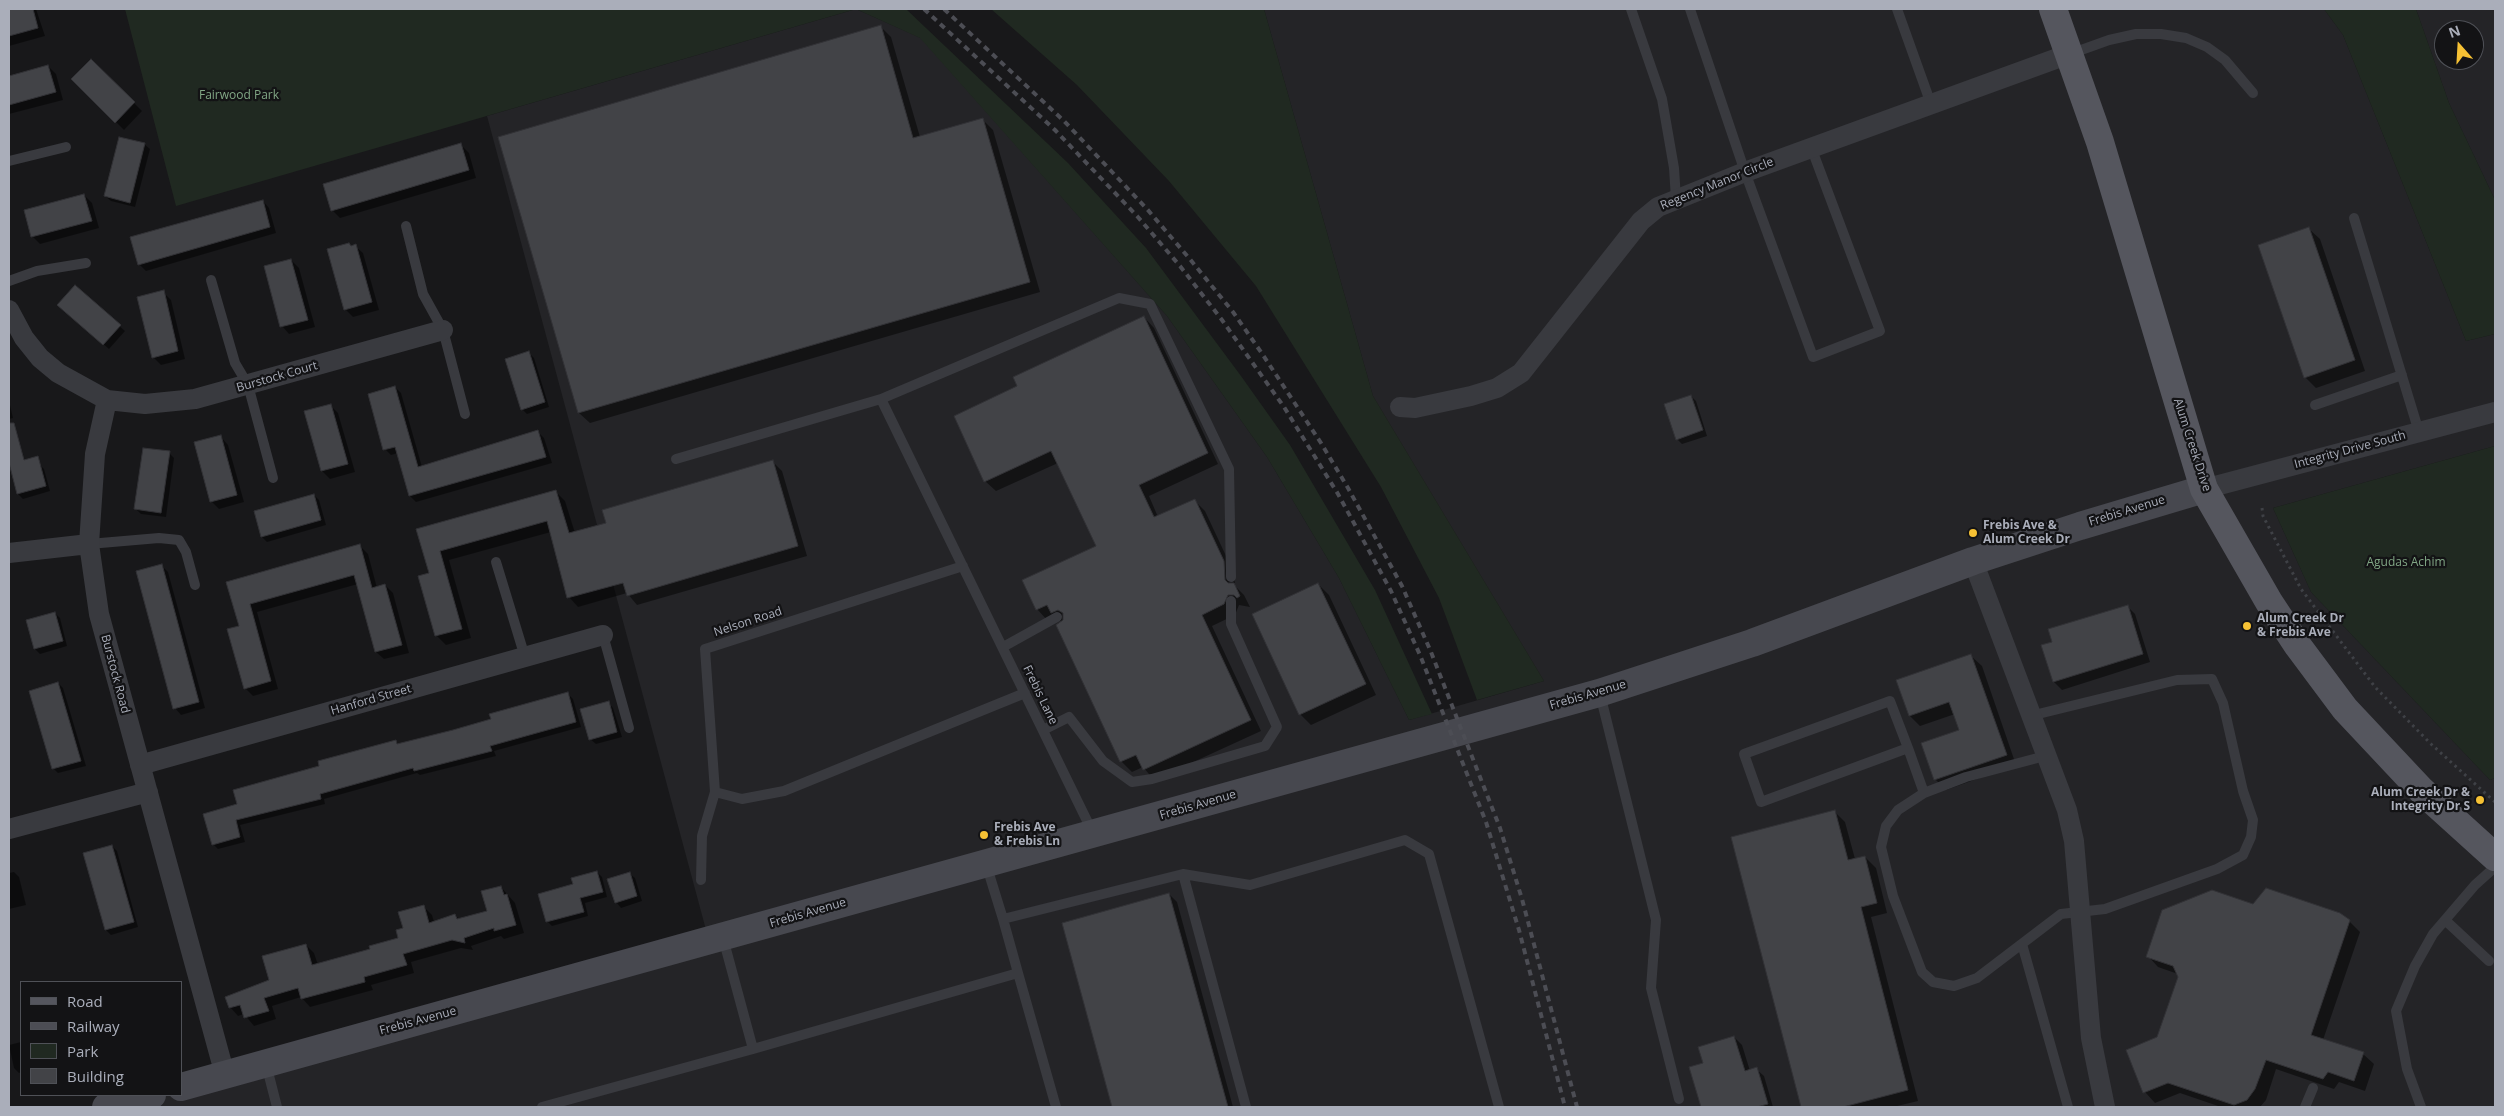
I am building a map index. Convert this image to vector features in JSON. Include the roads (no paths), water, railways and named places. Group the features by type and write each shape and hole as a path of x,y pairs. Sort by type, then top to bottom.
{"main road":[{"name":"Alum Creek Drive","path":"2053,9 2100,142 2204,488 2269,602 2298,646 2345,709 2422,791 2495,857"},
{"name":"Frebis Avenue","path":"182,1087 1600,693 1752,644 1973,561 2204,488"},
{"path":"106,1107 148,1096"}],"street":[{"name":"Regency Manor Circle","path":"1400,407 1416,408 1471,396 1497,388 1520,373 1641,220 1658,207 1811,147 2069,54"},
{"path":"9,310 24,338 40,358 58,373 107,400"},
{"name":"Burstock Court","path":"107,400 145,404 195,399 443,330"},
{"name":"Burstock Road","path":"107,400 95,454 88,544 99,614 225,1074"},
{"name":"Integrity Drive South","path":"2204,488 2495,412"},
{"path":"9,553 88,544"},
{"path":"1973,561 2045,756 2067,810 2074,841 2092,1038 2105,1107"},
{"name":"Hanford Street","path":"140,765 602,635"},
{"path":"9,829 148,792"}],"lane":[{"path":"1631,9 1662,99 1674,168 1676,199"},
{"path":"1690,9 1745,172 1813,357 1880,331 1811,147"},
{"path":"1897,9 1931,104"},
{"path":"2069,54 2109,40 2136,34 2161,34 2186,38 2207,47 2225,60 2252,93"},
{"path":"9,162 66,147"},
{"path":"2354,218 2419,432"},
{"path":"406,226 423,294 443,330 465,414"},
{"path":"9,281 37,271 86,263"},
{"path":"211,280 235,363 248,385 273,478"},
{"path":"676,459 881,399 1119,298 1150,304 1229,469 1231,577"},
{"path":"2315,405 2402,375"},
{"name":"Frebis Lane","path":"881,399 1094,834"},
{"path":"88,544 159,538 179,540 186,552 195,585"},
{"path":"496,562 525,657"},
{"name":"Nelson Road","path":"701,880 702,836 715,792 705,649 963,566"},
{"path":"1043,730 1069,717 1103,761 1132,782 1152,779 1265,746 1277,726 1232,624 1231,601"},
{"path":"1003,646 1057,617"},
{"path":"602,635 629,728"},
{"path":"2030,716 2177,680 2212,679 2223,703 2243,791 2253,820 2251,837 2243,855 2217,869 2105,909 2061,914 1976,978 1954,986 1933,982 1922,972 1893,896 1881,847 1886,826 1894,816 1924,793 1966,777 2045,756"},
{"path":"715,792 742,799 784,791 1025,693"},
{"path":"1600,693 1656,920 1651,988 1679,1099"},
{"path":"1908,748 1761,802 1744,754 1890,701 1908,748 1924,793"},
{"path":"1003,919 1183,874 1250,885 1405,840 1429,854 1499,1107"},
{"path":"986,863 1056,1107"},
{"path":"2421,1107 2407,1069 2396,1011 2415,966 2433,934 2475,885 2495,867"},
{"path":"1183,874 1246,1107"},
{"path":"2445,920 2489,961"},
{"path":"723,937 753,1049"},
{"path":"2022,944 2068,1107"},
{"path":"542,1107 1018,973"},
{"path":"265,1063 277,1107"},
{"path":"2306,1107 2313,1088"}],"railway":[{"path":"924,9 1055,130 1137,216 1180,266 1222,320 1284,407 1338,494 1391,591 1420,655 1486,822 1519,930 1565,1107"},
{"path":"944,9 1064,121 1147,209 1189,258 1233,312 1263,355 1348,488 1402,586 1431,652 1500,828 1522,899 1577,1107"}],"place":[{"name":"Frebis Ave & Alum Creek Dr","path":"1973,533"},
{"name":"Alum Creek Dr & Frebis Ave","path":"2247,626"},
{"name":"Alum Creek Dr & Integrity Dr S","path":"2480,800"},
{"name":"Frebis Ave & Frebis Ln","path":"984,835"}],"park label":[{"name":"Fairwood Park","path":"239,96"},
{"name":"Agudas Achim","path":"2406,563"}]}
